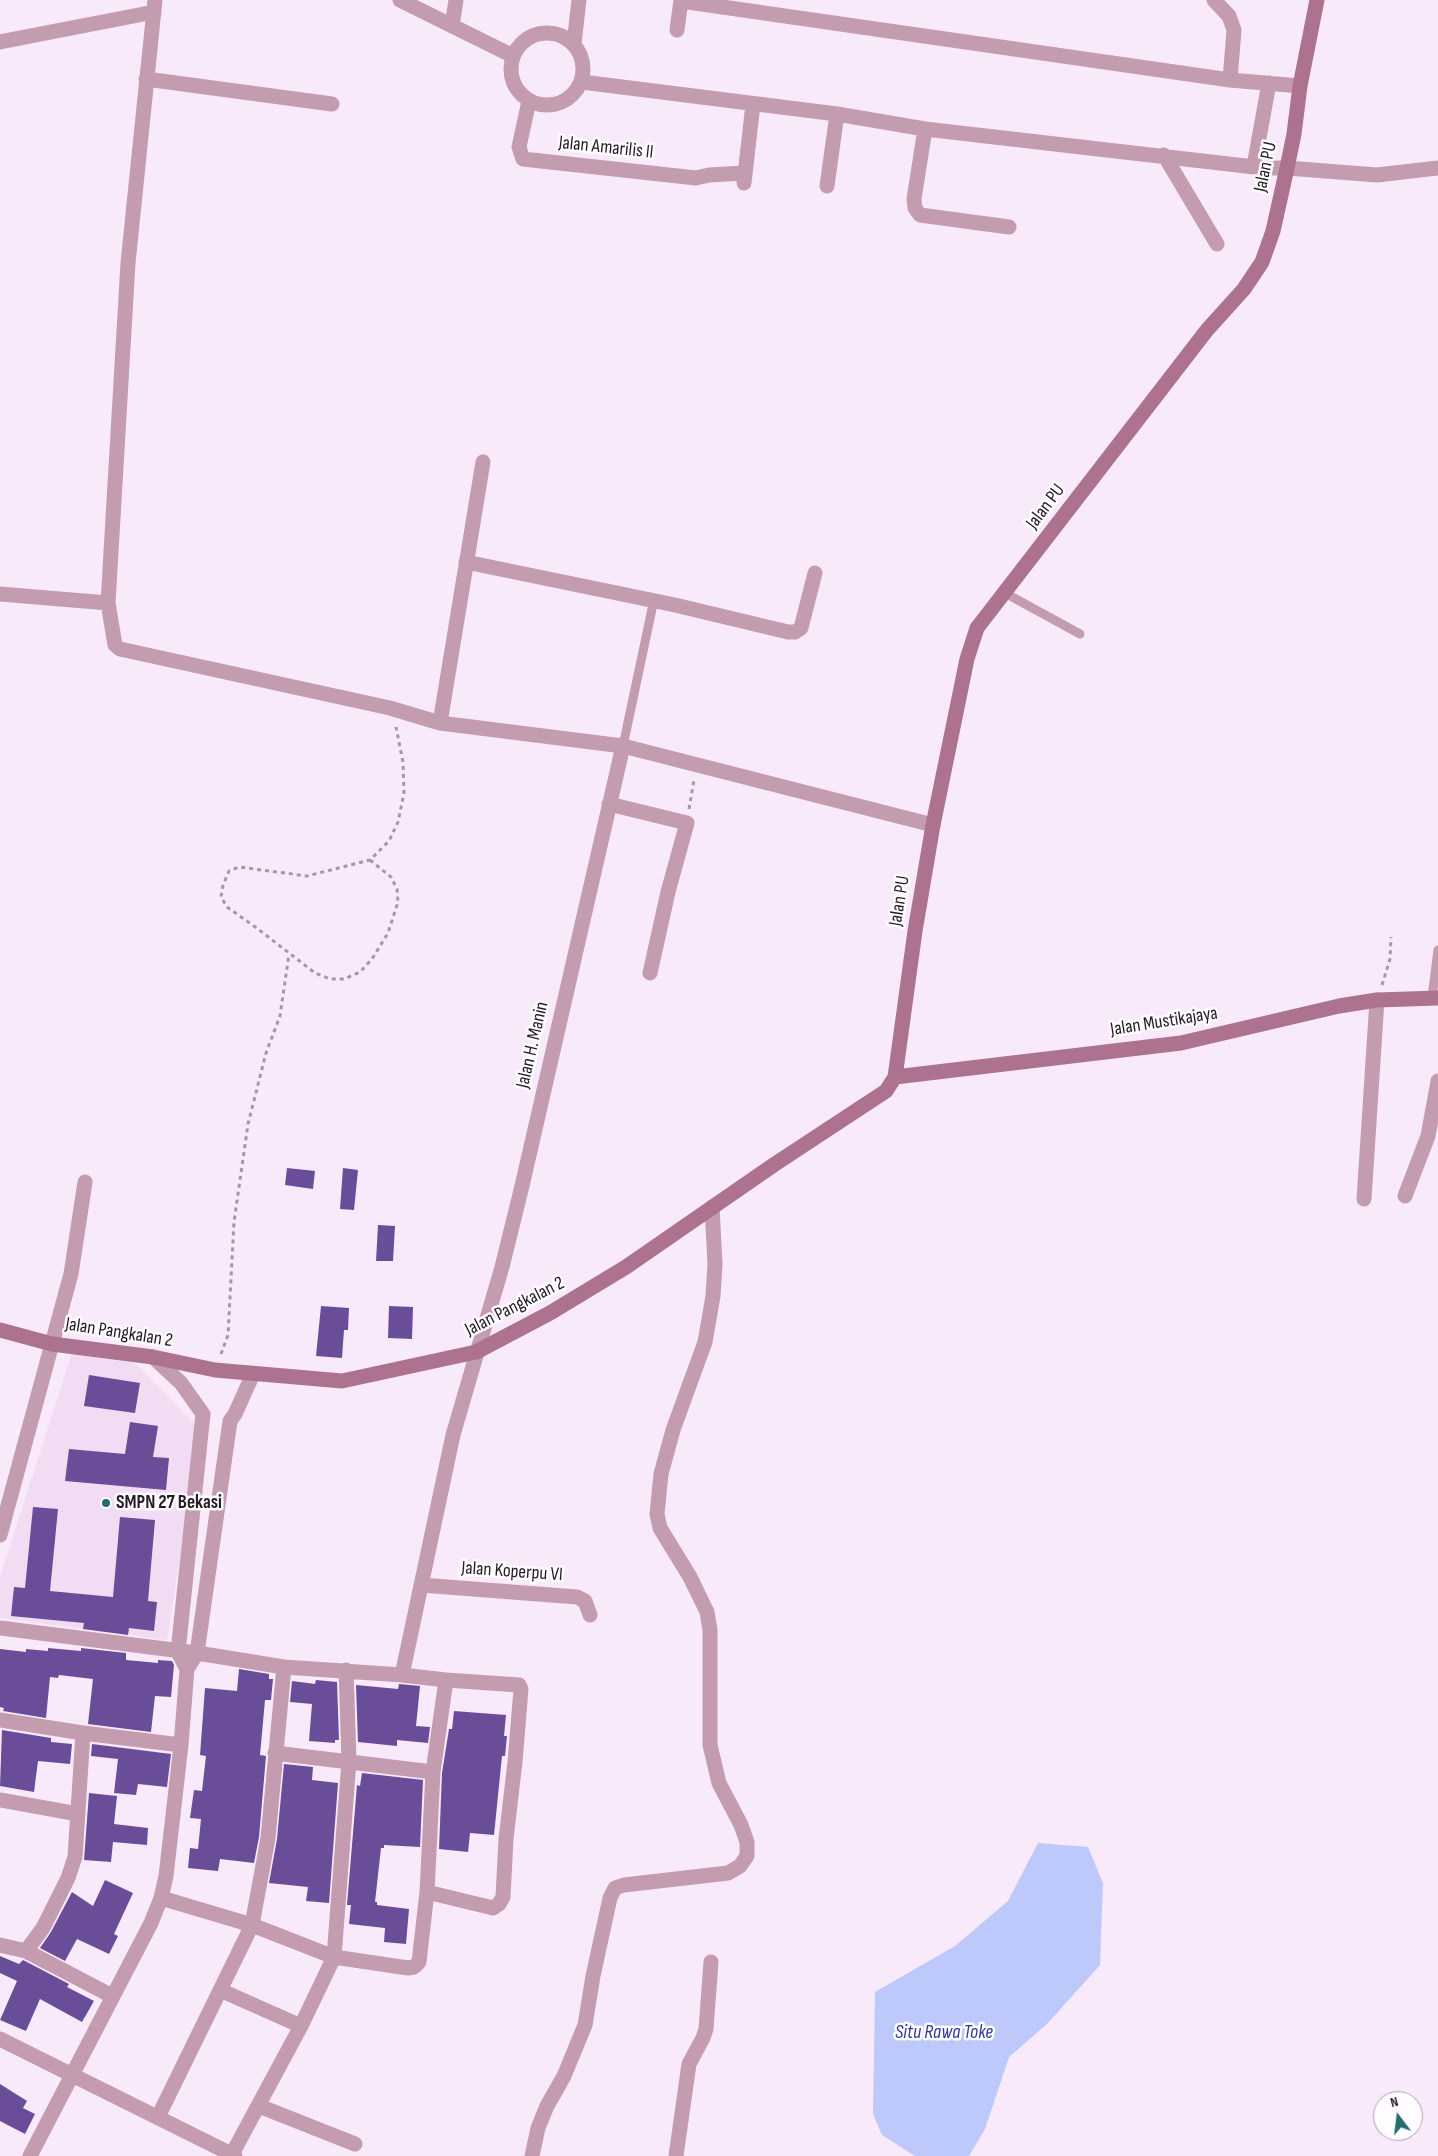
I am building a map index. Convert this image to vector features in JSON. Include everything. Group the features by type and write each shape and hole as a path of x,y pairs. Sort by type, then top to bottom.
{"street":[{"path":"400,0 513,56"},
{"path":"452,26 456,0"},
{"path":"574,44 579,0"},
{"path":"677,30 681,0 1230,80 1300,86"},
{"path":"1214,0 1229,16 1234,30 1230,80"},
{"name":"Jalan PU","path":"895,1077 915,931 933,825 967,659 977,628 1207,330 1244,289 1262,262 1273,231 1287,168 1300,86 1317,0"},
{"path":"0,42 154,6 128,263 108,603 112,639 115,645 120,649 390,708 440,723 622,746 933,825"},
{"path":"546,33 566,37 574,44 583,62 582,82 573,95 560,103 550,106 530,101 521,94 513,81 511,66 513,56 526,40 546,33"},
{"path":"146,79 332,104"},
{"path":"582,82 837,114 924,129 1254,166 1377,175 1438,168"},
{"path":"1254,166 1270,83"},
{"name":"Jalan Amarilis II","path":"530,101 519,147 523,158 696,178 709,175 744,178 753,104"},
{"path":"827,186 837,114"},
{"path":"924,129 914,199 915,208 920,215 1009,227"},
{"path":"1164,156 1217,244"},
{"path":"440,723 483,462"},
{"path":"466,562 788,632 799,631 801,628 814,573"},
{"path":"0,594 108,603"},
{"name":"Jalan H. Manin","path":"402,1675 453,1435 502,1267 522,1186 622,746"},
{"path":"609,804 687,822 668,892 650,973"},
{"name":"Jalan Mustikajaya","path":"895,1077 1181,1043 1340,1006 1377,1000 1435,997"},
{"path":"1364,1199 1377,1000"},
{"name":"Jalan Pangkalan 2","path":"0,1330 52,1344 153,1357 215,1370 342,1381 476,1352 550,1313 626,1267 880,1095 895,1077"},
{"path":"1405,1196 1433,1136 1438,1081"},
{"path":"0,1535 72,1274 86,1182"},
{"path":"532,2156 538,2128 547,2106 564,2076 585,2025 593,1976 610,1898 615,1888 624,1884 728,1873 740,1866 747,1856 748,1842 719,1782 710,1745 710,1630 707,1612 690,1577 660,1528 657,1514 661,1474 673,1430 705,1342 716,1264 712,1207"},
{"path":"153,1357 181,1383 203,1414 204,1420 178,1652 187,1668"},
{"path":"30,2156 151,1923 161,1898 166,1876 181,1744 187,1668 197,1653 230,1421 253,1374"},
{"path":"204,1420 230,1421"},
{"name":"Jalan Koperpu VI","path":"421,1585 577,1597 584,1601 590,1615"},
{"path":"0,1628 197,1653 284,1667 346,1670 518,1685 521,1688 506,1839 503,1897 499,1904 493,1908 427,1892"},
{"path":"158,2117 252,1925 268,1838 284,1667"},
{"path":"0,2039 233,2156 301,2026 334,1957 350,1761 346,1670"},
{"path":"161,1898 252,1925 334,1957 408,1968 414,1967 419,1962 427,1892 433,1772 446,1680"},
{"path":"0,1720 82,1733 181,1744"},
{"path":"26,1951 43,1928 68,1878 75,1857 82,1733"},
{"path":"275,1752 433,1772"},
{"path":"0,1800 78,1814"},
{"path":"0,1945 26,1951 112,1996"},
{"path":"676,2156 689,2064 704,2038 706,2029 711,1962"},
{"path":"220,1990 301,2026"},
{"path":"259,2106 355,2144"}],"lane":[{"path":"1005,594 1080,634"},
{"path":"622,746 652,609"},
{"path":"1435,997 1438,950"}],"path":[{"path":"370,860 391,877 397,889 398,902 388,933 372,959 360,972 344,979 330,980 315,973 258,928 227,907 221,897 223,885 229,871 239,867 307,876 370,860 389,841 398,822 404,793 403,762 390,708"},
{"path":"687,822 696,765"},
{"path":"1377,1000 1390,959 1391,937"},
{"path":"215,1370 228,1335 234,1222 248,1124 266,1054 280,1016 289,953"}],"shaded area":[{"name":"SMPN 27 Bekasi","path":"72,1353 135,1363 200,1429 167,1640 0,1618 0,1577"}],"water":[{"name":"Situ Rawa Toke","path":"1038,1843 1088,1847 1103,1883 1100,1965 1047,2024 1009,2057 985,2129 969,2156 915,2156 882,2135 873,2114 875,1992 955,1946 1008,1901"}],"building":[{"path":"287,1168 315,1171 313,1189 285,1185"},
{"path":"343,1168 358,1170 354,1210 340,1209"},
{"path":"378,1225 395,1226 393,1261 376,1261"},
{"path":"321,1306 349,1308 348,1330 344,1330 342,1358 316,1356"},
{"path":"389,1306 413,1307 412,1339 388,1338"},
{"path":"89,1375 140,1383 135,1413 84,1406"},
{"path":"130,1422 158,1426 153,1457 169,1458 166,1490 65,1481 69,1449 125,1454"},
{"path":"33,1507 58,1509 50,1591 113,1597 120,1517 155,1520 148,1601 157,1602 154,1631 129,1628 128,1635 83,1629 84,1623 11,1616 14,1587 25,1588"},
{"path":"48,1648 81,1651 81,1648 126,1653 126,1660 158,1663 158,1660 172,1661 174,1665 171,1697 155,1696 151,1732 88,1724 93,1679 59,1675 58,1678 50,1677 46,1718 3,1711 4,1708 0,1707 0,1649 26,1652 26,1649 48,1651"},
{"path":"239,1669 269,1674 269,1679 273,1679 271,1700 265,1700 260,1755 266,1756 259,1837 254,1863 220,1859 218,1871 188,1868 190,1848 198,1849 201,1819 190,1818 194,1790 202,1791 206,1756 200,1755 205,1688 237,1691"},
{"path":"316,1680 337,1682 339,1740 335,1740 335,1743 309,1741 312,1704 290,1702 292,1681 315,1684"},
{"path":"399,1684 420,1686 416,1726 430,1727 428,1743 397,1740 397,1746 358,1742 356,1685 398,1689"},
{"path":"454,1711 506,1715 504,1736 507,1736 505,1756 502,1756 494,1835 470,1833 468,1852 439,1849 442,1773"},
{"path":"2,1730 51,1738 51,1742 72,1744 70,1764 38,1761 34,1792 0,1786"},
{"path":"92,1744 171,1754 167,1787 138,1784 136,1795 114,1793 118,1759 91,1756"},
{"path":"284,1764 313,1767 312,1780 338,1783 329,1903 306,1901 308,1887 269,1883 277,1839"},
{"path":"362,1773 423,1780 420,1847 384,1845 384,1848 381,1848 375,1902 377,1902 377,1905 409,1909 406,1944 384,1942 385,1928 349,1924 351,1905 347,1905 357,1785 360,1786"},
{"path":"89,1793 117,1796 114,1824 148,1828 147,1845 113,1842 111,1862 84,1860"},
{"path":"105,1880 133,1893 114,1934 118,1936 109,1954 77,1939 65,1961 40,1948 51,1932 72,1892 93,1906"},
{"path":"0,1956 19,1964 23,1960 69,1984 67,1987 94,2001 82,2022 40,1999 26,2031 0,2020 17,1981 0,1973"},
{"path":"0,2084 27,2101 23,2108 35,2114 25,2134 0,2121"}],"place":[{"name":"SMPN 27 Bekasi","path":"106,1503"}]}
